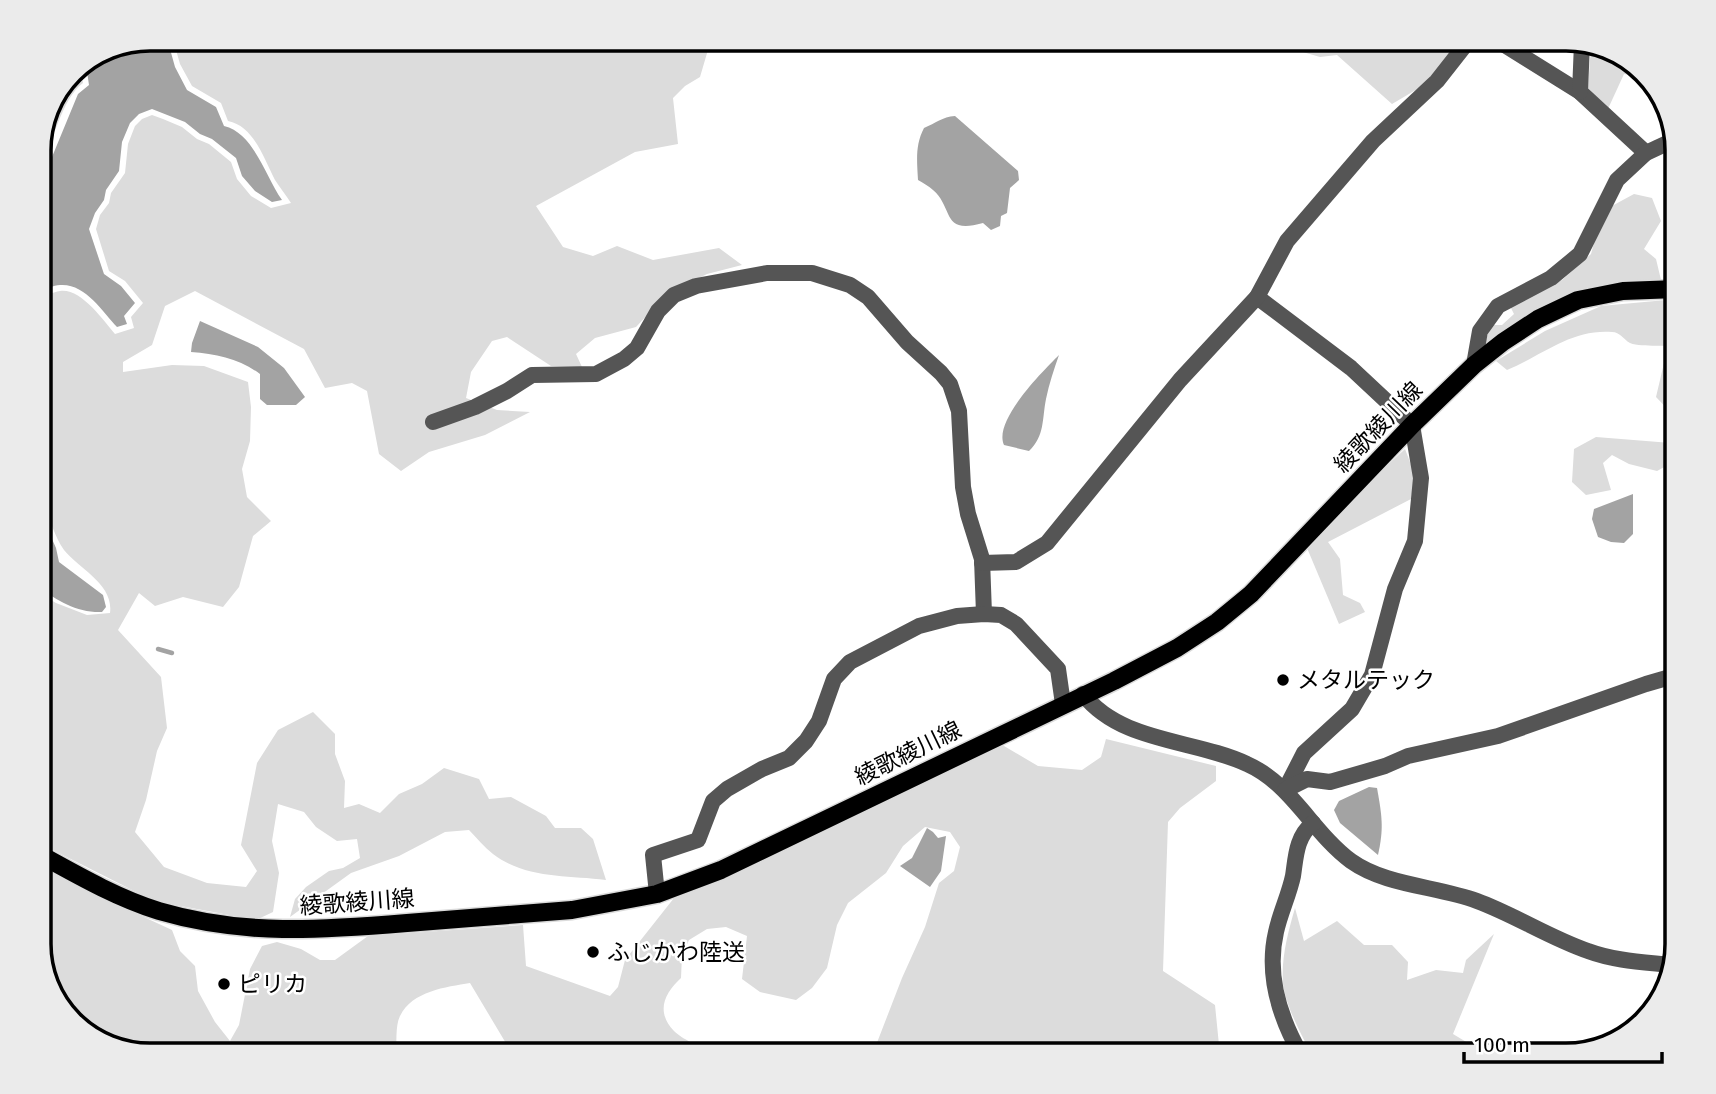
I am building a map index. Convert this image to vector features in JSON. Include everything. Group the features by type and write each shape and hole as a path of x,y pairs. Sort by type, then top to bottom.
{"main road":[{"name":"綾歌綾川線","path":"51,861 98,886 157,911 248,929 324,930 572,910 657,894 721,870 1177,648 1251,594 1412,425 1474,365 1503,342 1538,319 1578,300 1622,291 1665,289"}],"street":[{"path":"982,563 1016,562 1047,543 1172,390 1257,297 1287,241 1373,141 1437,81 1460,51"},
{"path":"1515,51 1580,92 1646,153"},
{"path":"1580,92 1582,53"},
{"path":"1474,365 1480,331 1499,306 1551,278 1580,254 1617,180 1646,153 1665,144"},
{"path":"433,422 475,407 532,375 596,374 624,359 637,348 658,311 674,295 696,286 767,273 812,273 849,285 868,297 907,342 950,384 959,411 963,487 982,563 984,614"},
{"path":"1257,297 1351,368 1412,425 1421,478 1415,541 1395,589 1372,675 1352,709 1304,753 1285,790"},
{"path":"657,894 653,855 698,840 713,802 727,789 762,769 789,758 806,741 819,722 834,679 849,662 919,626 957,616 1001,615 1016,624 1058,670 1063,704"},
{"path":"1285,790 1307,779 1330,782 1385,766 1408,756 1498,736 1665,679"},
{"path":"1083,694 1100,712 1129,728 1244,762 1258,769 1285,790 1352,862 1386,877 1444,890 1477,901 1586,951 1611,958 1663,964"},
{"path":"1294,1043 1281,1015 1275,986 1273,951 1275,933 1293,877 1293,860 1301,835 1313,822"}],"shaded area":[{"path":"171,51 175,67 187,90 216,107 224,126 234,130 251,146 282,200 272,202 255,191 242,176 236,158 185,122 152,109 139,114 130,123 122,142 119,171 106,190 104,200 89,229 104,274 121,286 135,303 124,316 127,324 117,327 92,299 77,288 60,285 51,287 51,159 78,94 89,85 87,74 112,58 131,53"},
{"path":"176,51 708,51 700,77 685,86 673,98 678,144 635,152 536,206 563,247 593,256 617,246 653,260 719,248 742,265 707,274 667,294 636,327 595,338 576,354 582,367 551,366 507,337 492,341 471,372 466,398 497,410 530,412 485,435 429,452 401,471 379,454 367,391 352,383 325,388 304,349 195,291 165,306 152,345 123,362 123,372 172,365 204,366 248,382 251,407 250,441 242,469 247,497 271,521 253,536 239,587 223,607 183,597 155,606 139,593 118,630 161,677 167,728 157,751 146,800 135,832 164,867 207,883 246,887 257,871 241,845 257,763 278,730 313,712 335,734 335,754 345,781 344,808 359,804 380,813 399,794 422,784 444,768 479,779 489,799 511,797 546,816 555,828 581,828 593,839 606,880 547,874 519,868 493,854 469,830 445,832 399,856 351,873 290,917 295,899 306,887 329,871 343,868 360,858 357,839 337,841 316,827 304,812 278,804 272,841 279,873 273,912 256,920 154,901 51,849 51,600 87,615 110,613 110,603 101,585 64,550 51,524 51,293 68,291 76,294 91,306 115,334 134,328 131,317 143,303 125,281 109,271 96,229 111,193 125,173 128,144 135,126 152,115 182,127 231,162 237,179 251,196 271,208 291,203 251,136 245,129 228,121 221,103 192,86"},
{"path":"1299,51 1452,51 1431,81 1392,104 1337,55 1320,57"},
{"path":"1590,54 1610,61 1632,76 1624,74 1607,111 1588,88"},
{"path":"82,78 83,83 75,90 52,137 61,106"},
{"path":"955,116 1018,171 1019,180 1010,188 1007,213 1001,216 1000,226 991,230 983,223 970,226 954,223 939,197 918,180 918,147 924,128"},
{"path":"1634,194 1652,198 1661,221 1644,249 1656,259 1661,280 1629,284 1513,326 1484,346 1491,325 1502,325 1514,314 1509,304 1562,280 1591,254 1600,221 1610,207"},
{"path":"1665,300 1665,346 1634,344 1615,332 1597,332 1558,344 1507,370 1496,361 1545,331 1601,306"},
{"path":"200,321 258,347 284,368 305,397 296,405 267,405 260,399 260,374 228,358 191,352"},
{"path":"1059,355 1038,439 1029,451 1004,445 1003,435 1012,410"},
{"path":"1665,359 1665,406 1656,397"},
{"path":"1596,437 1665,443 1665,467 1657,471 1629,464 1612,455 1603,463 1611,490 1586,495 1572,482 1574,449"},
{"path":"1405,449 1415,475 1411,499 1328,542 1340,559 1343,595 1360,603 1365,612 1339,624 1307,548 1349,501"},
{"path":"1633,494 1633,534 1624,543 1598,537 1592,519 1594,509"},
{"path":"51,537 59,562 103,595 106,607 102,612 93,612 68,605 53,597"},
{"path":"1106,739 1216,766 1216,781 1180,808 1168,822 1163,971 1215,1005 1219,1043 877,1043 925,927 939,883 954,871 960,847 950,832 925,827 903,846 886,873 848,903 837,925 827,968 812,988 796,1000 760,992 742,979 747,936 726,927 707,929 689,940 682,955 681,978 670,990 664,1009 668,1024 691,1043 506,1043 470,983 430,992 413,1001 400,1016 396,1043 137,1042 112,1036 85,1019 64,994 53,963 51,871 172,930 180,951 195,966 198,991 215,1022 230,1041 239,1025 250,969 262,946 277,942 301,949 320,960 335,960 368,936 523,925 526,966 610,996 618,987 625,960 674,898 710,884 879,804 999,743 1038,766 1082,770 1101,757"},
{"path":"1369,787 1377,788 1380,806 1382,829 1378,855 1340,823 1334,810 1339,801"},
{"path":"927,828 938,838 946,836 941,871 930,887 900,866 912,858"},
{"path":"1295,908 1304,941 1337,921 1364,945 1392,945 1408,962 1407,980 1436,970 1463,973 1466,960 1494,934 1453,1034 1468,1043 1306,1043 1291,1012 1283,984 1288,936"}],"waterway":[{"path":"158,649 172,653"}],"place":[{"name":"メタルテック","path":"1283,680"},
{"name":"ふじかわ陸送","path":"593,952"},
{"name":"ピリカ","path":"224,984"}]}
